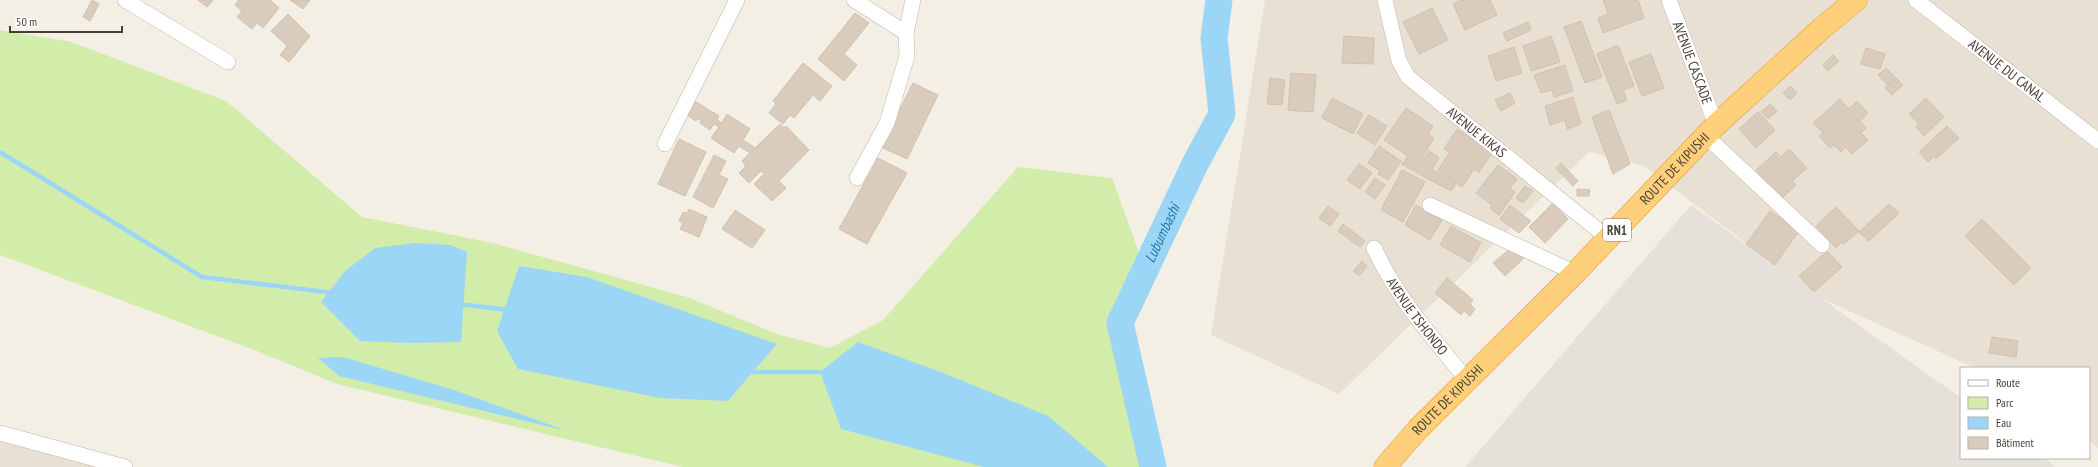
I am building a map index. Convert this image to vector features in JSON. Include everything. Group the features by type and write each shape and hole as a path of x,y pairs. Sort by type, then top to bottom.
{"highway":[{"name":"ROUTE DE KIPUSHI","path":"1385,467 1418,429 1575,273 1711,131 1821,29 1856,0"}],"street":[{"path":"125,0 228,62"},
{"path":"664,144 737,0"},
{"path":"854,0 906,33"},
{"path":"857,178 887,123 907,56 906,33 913,0"},
{"name":"AVENUE KIKAS","path":"1385,0 1399,61 1408,77 1608,238"},
{"name":"AVENUE CASCADE","path":"1669,0 1711,131"},
{"name":"AVENUE DU CANAL","path":"1916,0 2098,141"},
{"path":"1711,131 1822,245"},
{"path":"1430,205 1575,273"},
{"name":"AVENUE TSHONDO","path":"1374,248 1386,275 1399,295 1467,380"},
{"path":"0,433 125,467"}],"shaded area":[{"path":"1265,0 2098,0 2098,448 2090,442 2090,367 1973,367 1816,296 1644,166 1589,152 1339,394 1211,335"},
{"path":"1691,205 1960,397 1960,459 2045,459 2056,467 1465,467"},
{"path":"0,440 129,467 0,467"}],"green space":[{"path":"0,30 72,42 226,101 362,217 493,243 687,297 780,335 830,348 883,320 1018,167 1112,178 1141,258 1116,321 1144,429 1149,467 683,467 337,384 257,351 0,255"}],"water":[{"path":"416,243 450,245 467,252 461,342 408,343 360,341 321,302 345,271 375,248"},
{"path":"519,266 587,277 777,344 728,401 660,398 518,369 497,331"},
{"path":"858,342 941,372 1048,416 1108,467 984,467 841,429 820,372"},
{"path":"343,357 454,390 567,431 339,376 318,358"}],"building":[{"path":"92,0 99,4 90,21 83,17"},
{"path":"198,0 213,0 207,7"},
{"path":"239,0 270,0 279,8 263,28 257,23 252,29 237,17 242,11 235,5"},
{"path":"290,0 310,0 303,9"},
{"path":"1462,0 1490,0 1497,15 1465,30 1453,4"},
{"path":"1603,0 1638,0 1644,18 1603,33 1598,18 1608,14"},
{"path":"1432,8 1448,40 1419,54 1403,22"},
{"path":"855,13 869,23 844,54 857,65 844,81 818,59"},
{"path":"288,14 310,36 289,62 280,55 287,46 271,31"},
{"path":"1581,21 1602,77 1585,83 1564,27"},
{"path":"1528,22 1531,30 1507,41 1503,33"},
{"path":"1344,36 1374,38 1373,64 1342,63"},
{"path":"1551,36 1560,62 1531,71 1523,46"},
{"path":"1618,45 1634,86 1623,90 1627,100 1617,104 1597,54"},
{"path":"1514,47 1522,73 1496,81 1488,56"},
{"path":"1866,48 1885,54 1880,69 1861,64"},
{"path":"1651,54 1664,88 1642,96 1629,62"},
{"path":"1833,55 1839,61 1828,71 1823,65"},
{"path":"803,63 832,86 820,101 813,95 794,118 790,115 783,124 769,113 776,104 773,101"},
{"path":"1565,65 1573,91 1554,97 1552,90 1541,93 1534,75"},
{"path":"1886,68 1896,78 1888,85 1878,75"},
{"path":"1291,73 1316,75 1313,112 1288,110"},
{"path":"1270,78 1285,80 1282,105 1267,104"},
{"path":"1896,78 1903,85 1892,95 1885,88"},
{"path":"913,83 938,95 907,159 881,147"},
{"path":"1790,86 1797,93 1790,100 1783,93"},
{"path":"1510,93 1515,103 1501,111 1495,100"},
{"path":"1573,97 1581,124 1567,129 1565,120 1550,125 1545,106"},
{"path":"1332,98 1363,114 1353,134 1322,118"},
{"path":"1926,98 1944,117 1924,136 1916,127 1919,124 1909,114"},
{"path":"1840,99 1849,109 1857,101 1868,113 1860,121 1866,128 1861,133 1868,140 1852,154 1845,147 1841,152 1834,145 1830,148 1819,136 1823,133 1813,123"},
{"path":"693,100 719,116 717,120 722,123 727,114 750,129 743,140 755,148 780,124 784,128 786,126 809,150 779,181 786,188 772,201 754,184 764,174 761,171 749,183 739,173 746,166 742,161 750,153 739,146 734,153 711,138 719,127 714,124 710,130 700,123 701,120 698,118 696,121 684,113"},
{"path":"1770,104 1777,111 1768,119 1761,112"},
{"path":"1406,108 1433,126 1428,134 1434,138 1414,171 1402,164 1408,156 1384,140"},
{"path":"1609,110 1630,164 1613,174 1592,117"},
{"path":"1758,112 1775,130 1756,148 1739,129"},
{"path":"1369,115 1387,126 1375,145 1357,133"},
{"path":"1947,126 1959,138 1936,159 1934,156 1928,162 1919,152"},
{"path":"1457,129 1492,153 1479,172 1474,169 1462,187 1438,170 1450,152 1444,149"},
{"path":"679,139 706,152 685,196 658,184"},
{"path":"1379,146 1401,161 1388,180 1378,174 1380,171 1368,163"},
{"path":"1789,149 1807,168 1792,181 1796,185 1782,198 1756,170 1776,152 1781,157"},
{"path":"1429,151 1439,158 1432,169 1456,184 1451,191 1415,172"},
{"path":"714,155 726,161 719,175 728,179 713,208 693,197"},
{"path":"878,158 907,173 867,244 839,229"},
{"path":"1561,163 1578,181 1573,186 1556,168"},
{"path":"1359,164 1372,173 1360,189 1347,180"},
{"path":"1498,165 1517,179 1510,188 1515,192 1499,215 1490,208 1492,205 1476,193"},
{"path":"1402,170 1425,182 1403,222 1381,210"},
{"path":"1375,178 1385,185 1375,199 1365,192"},
{"path":"1525,186 1533,191 1523,203 1516,198"},
{"path":"1577,189 1590,190 1589,196 1577,196"},
{"path":"1553,203 1568,219 1545,243 1529,227"},
{"path":"1889,204 1899,213 1869,241 1859,232"},
{"path":"1416,205 1442,220 1430,240 1405,225"},
{"path":"1510,205 1531,221 1519,233 1500,219"},
{"path":"1328,206 1339,214 1330,226 1319,218"},
{"path":"1836,207 1859,231 1844,244 1842,242 1836,248 1816,226"},
{"path":"689,209 707,217 699,237 680,229 683,223 679,221 683,212 687,213"},
{"path":"735,210 765,230 752,248 722,229"},
{"path":"1770,211 1799,231 1775,265 1746,244"},
{"path":"1982,219 2031,268 2014,285 1965,236"},
{"path":"1343,224 1365,241 1360,247 1338,231"},
{"path":"1451,226 1481,243 1470,262 1440,245"},
{"path":"1513,246 1524,258 1505,276 1493,263"},
{"path":"1827,251 1842,267 1814,292 1799,276"},
{"path":"1362,261 1367,266 1359,276 1353,271"},
{"path":"1447,278 1473,300 1470,304 1475,309 1470,316 1464,311 1461,315 1435,293"},
{"path":"1992,337 2018,341 2016,357 1989,353"}],"waterway":[{"name":"Lubumbashi","path":"1153,467 1120,323 1195,164 1222,114 1214,38 1219,0"},
{"path":"0,152 202,277 334,293"},
{"path":"459,304 509,310"},
{"path":"746,372 820,372 825,374"}]}
